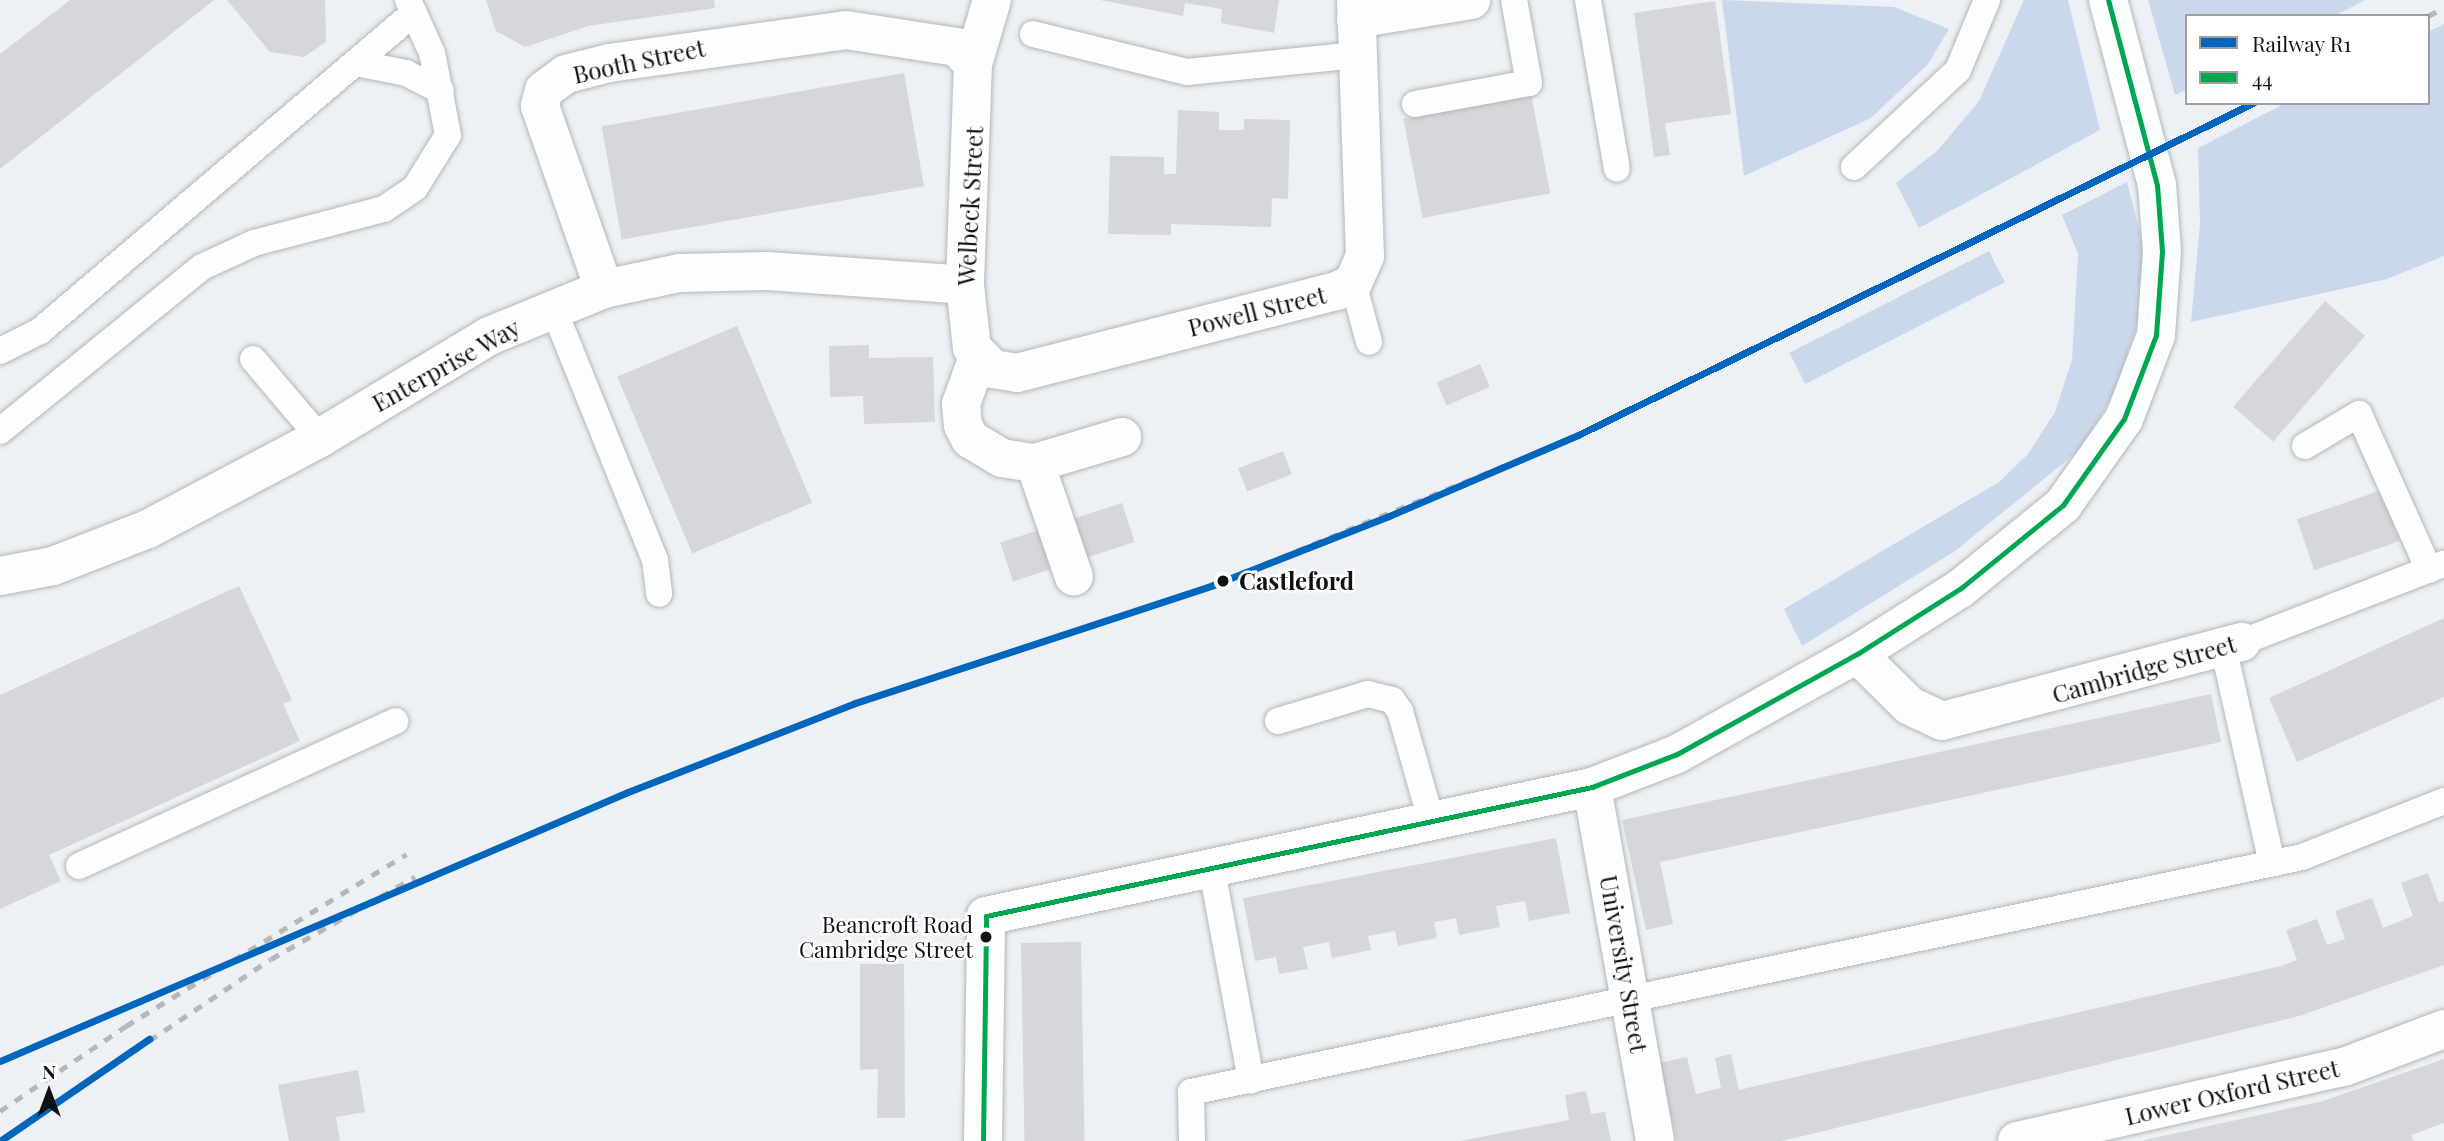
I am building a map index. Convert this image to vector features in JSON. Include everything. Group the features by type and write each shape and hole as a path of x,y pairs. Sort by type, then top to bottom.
{"street":[{"name":"Welbeck Street","path":"975,353 965,285 973,64 992,0"},
{"path":"1356,25 1471,0"},
{"path":"983,1141 986,916 1592,787 1677,754 1857,653 1961,589 2063,505 2124,419 2156,335 2162,251 2157,185 2108,0"},
{"name":"Powell Street","path":"975,353 993,369 1017,373 1353,283 1365,256 1356,25"},
{"name":"Booth Street","path":"604,289 540,106 544,90 566,74 696,48 846,30 905,35 957,47 973,64"},
{"name":"Enterprise Way","path":"0,576 100,551 320,438 489,336 604,289 679,274 767,271 965,285"},
{"path":"975,353 961,404 963,425 970,439 1002,458 1035,464 1122,438"},
{"path":"1035,464 1074,577"},
{"name":"Cambridge Street","path":"1857,653 1910,706 1942,721 2232,644"},
{"name":"University Street","path":"1592,787 1655,1141"},
{"name":"Lower Oxford Street","path":"2017,1141 2344,1067 2444,1029"}],"lane":[{"path":"1415,104 1529,83 1514,0"},
{"path":"1588,0 1617,169"},
{"path":"1854,167 1958,70 1987,0"},
{"path":"0,351 40,331 356,62 411,6 442,96 448,135 415,187 384,209 254,243 202,267 0,431"},
{"path":"1033,34 1187,72 1356,25"},
{"path":"356,62 406,73 442,96"},
{"path":"1353,283 1369,342"},
{"path":"554,310 655,560 659,594"},
{"path":"253,359 320,438"},
{"path":"2305,446 2359,414 2436,567"},
{"name":"Cambridge Street","path":"2232,644 2436,567"},
{"path":"2232,644 2272,864"},
{"path":"1278,721 1368,694 1391,701 1400,711 1432,822"},
{"path":"79,866 395,721"},
{"path":"1192,1141 1191,1092 2272,864 2444,801"},
{"path":"1212,870 1251,1080"}],"shaded area":[{"path":"1722,0 1894,7 1949,29 1928,64 1871,118 1744,176"},
{"path":"2024,0 2068,0 2100,130 1919,228 1896,183 1937,151 1979,101"},
{"path":"2148,0 2365,0 2338,14 2185,14 2185,90 2175,95"},
{"path":"2444,24 2444,256 2387,279 2191,322 2200,223 2198,148 2282,105 2430,105 2430,31"},
{"path":"2127,182 2143,244 2139,320 2114,393 2082,448 1955,551 1802,646 1784,609 1999,482 2028,454 2055,412 2072,360 2078,254 2062,215"},
{"path":"1989,251 2005,282 1805,384 1789,353"}],"building":[{"path":"70,0 214,0 0,169 0,54"},
{"path":"227,0 325,0 326,42 304,57 270,52"},
{"path":"486,0 714,0 715,8 588,26 525,47 496,31"},
{"path":"1100,0 1279,0 1274,33 1221,23 1222,9 1185,3 1183,16"},
{"path":"1715,1 1731,114 1665,123 1670,155 1654,157 1634,13"},
{"path":"904,73 924,186 622,240 602,126"},
{"path":"1531,94 1550,193 1423,218 1403,119"},
{"path":"1178,110 1219,112 1219,130 1244,130 1244,119 1290,120 1288,199 1272,198 1271,227 1171,224 1171,235 1108,234 1110,156 1164,157 1164,174 1176,174"},
{"path":"2325,301 2365,336 2273,441 2233,407"},
{"path":"737,326 812,503 692,554 617,377"},
{"path":"869,345 869,358 933,357 935,422 864,424 863,396 830,397 829,346"},
{"path":"1480,364 1490,387 1447,405 1437,382"},
{"path":"1283,451 1292,474 1247,492 1238,468"},
{"path":"2382,490 2400,541 2314,570 2297,519"},
{"path":"1122,503 1135,542 1013,582 1000,543"},
{"path":"239,586 292,700 283,704 300,741 49,855 61,881 0,909 0,695"},
{"path":"2444,618 2444,697 2297,762 2269,698"},
{"path":"2211,694 2221,742 1660,862 1673,924 1646,930 1622,820"},
{"path":"1556,838 1570,913 1529,921 1525,901 1496,906 1500,927 1459,935 1456,918 1434,922 1437,938 1398,946 1395,931 1368,936 1371,950 1332,958 1329,942 1303,947 1308,969 1279,974 1276,957 1255,961 1243,898"},
{"path":"2428,873 2439,903 2444,901 2444,965 2299,1016 1782,1141 1677,1141 1659,1063 1687,1057 1696,1094 1721,1088 1715,1058 1731,1054 1739,1090 2281,966 2297,960 2286,930 2317,919 2327,945 2345,939 2335,911 2372,898 2383,928 2413,916 2401,883"},
{"path":"1081,942 1084,1141 1024,1141 1021,943"},
{"path":"860,964 904,964 905,1118 877,1118 878,1069 860,1070"},
{"path":"2444,1059 2444,1123 2411,1135 2414,1141 2140,1141 2323,1101"},
{"path":"358,1070 365,1112 336,1117 340,1141 289,1141 278,1085"},
{"path":"1586,1091 1591,1114 1605,1112 1611,1141 1460,1141 1569,1120 1565,1095"}],"railway":[{"path":"2430,15 2444,8"},
{"path":"1213,585 1578,435 2249,105"},
{"path":"0,1111 126,1026 407,854"},
{"path":"0,1141 271,959 415,877"}],"rail line":[{"name":"R1","path":"0,1061 628,792 855,703 1213,585 1389,516 1578,435 2249,105"},
{"name":"R1","path":"0,1141 149,1039"}],"transit line":[{"name":"44","path":"983,1141 986,916 1592,787 1677,754 1857,654 1961,588 2063,505 2124,419 2156,335 2162,251 2157,185 2108,0"}],"place":[{"name":"Castleford","path":"1223,581"},
{"name":"Beancroft Road Cambridge Street","path":"986,937"}]}
